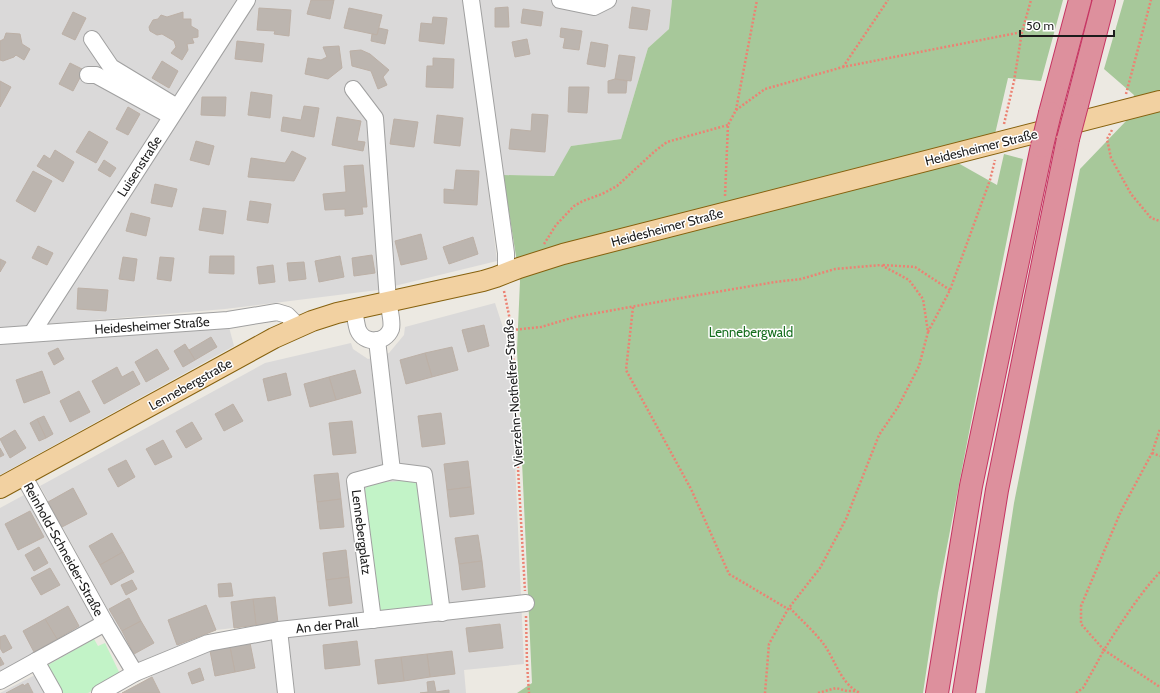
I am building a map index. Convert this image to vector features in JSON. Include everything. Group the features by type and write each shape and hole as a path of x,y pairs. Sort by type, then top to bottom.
{"highway":[{"path":"937,693 971,486 1042,146 1080,0"},
{"path":"964,693 997,490 1068,138 1104,0"}],"main road":[{"name":"Heidesheimer Straße","path":"388,301 464,286 496,277 548,258 722,212 1160,101"},
{"name":"Lennebergstraße","path":"0,488 297,327 354,308 388,301"}],"street":[{"name":"Luisenstraße","path":"32,333 247,0"},
{"path":"471,0 506,253 506,273"},
{"path":"560,0 601,3"},
{"path":"92,39 111,67 174,111"},
{"path":"88,75 96,75 174,111"},
{"path":"353,89 375,118 391,329 385,337 377,340 370,340 358,330 354,308"},
{"name":"Heidesheimer Straße","path":"0,336 228,320 276,312 288,315 297,327"},
{"path":"377,340 392,471"},
{"name":"Lennebergplatz","path":"373,620 355,481 392,471 424,475 442,613"},
{"name":"Reinhold-Schneider-Straße","path":"23,475 134,673"},
{"name":"An der Prall","path":"100,693 134,673 208,643 279,630 526,603"},
{"path":"0,681 105,623"},
{"path":"279,630 286,693"},
{"path":"36,661 54,693"}],"path":[{"path":"722,212 728,126 736,110 758,0"},
{"path":"843,67 888,0"},
{"path":"765,693 769,644 789,608 820,568 846,519 879,435 898,407 919,366 928,332 950,290 990,180 1014,81 1022,32 1031,0"},
{"path":"1151,0 1121,111 1107,139 1111,158 1131,194 1151,218 1160,222"},
{"path":"736,110 766,89 843,67 1022,32"},
{"path":"542,248 556,225 574,206 583,200 602,194 617,186 667,142 728,126"},
{"path":"512,330 541,327 575,317 775,282 801,279 835,270 881,265 915,267 950,290"},
{"path":"881,265 909,280 922,299 928,332"},
{"name":"Vierzehn-Nothelfer-Straße","path":"506,273 503,287 512,330 516,433 526,603 529,693"},
{"path":"633,307 626,370 690,489 729,574 789,608 825,646 839,672 856,691 860,693"},
{"path":"1160,429 1152,453 1121,511 1081,606 1081,624 1104,650 1160,688"},
{"path":"1152,453 1160,456"},
{"path":"1076,693 1083,688 1104,650 1145,588 1160,572"},
{"path":"818,693 836,688 846,691 856,691"}],"shaded area":[{"path":"0,0 672,0 669,29 648,48 621,139 571,146 555,176 503,175 485,164 497,261 378,290 225,309 0,328"},
{"path":"495,303 510,349 524,664 464,670 466,693 124,693 155,674 210,651 273,640 278,623 216,630 137,663 40,486 265,363 351,343 353,349 368,359 389,353 404,335 405,327"},
{"path":"229,327 234,346 0,475 0,344"},
{"path":"24,495 94,621 0,673 0,508"},
{"path":"35,675 45,693 0,693"}],"green space":[{"name":"Lennebergwald","path":"672,0 1063,0 1041,81 1008,78 995,134 949,145 958,163 997,185 1004,154 1023,159 938,593 923,693 517,693 532,683 517,350 520,281 503,175 554,176 571,146 621,139 648,48 669,29"},
{"path":"1124,0 1160,0 1160,693 985,693 1014,503 1080,169 1127,120 1134,95 1104,69"},
{"path":"417,480 435,602 432,606 380,611 365,490 368,484 371,483"},
{"path":"94,639 98,646 105,643 120,674 88,693 62,693 48,665"}],"building":[{"path":"311,0 334,0 330,19 307,14"},
{"path":"508,7 509,27 495,27 495,8"},
{"path":"632,7 650,10 647,30 629,28"},
{"path":"259,8 291,10 289,36 274,34 275,31 257,30"},
{"path":"349,8 382,15 377,35 344,28"},
{"path":"523,9 543,12 541,26 521,23"},
{"path":"73,12 86,18 75,40 62,34"},
{"path":"183,12 183,19 191,19 191,26 198,30 198,37 192,38 194,43 187,44 188,50 182,60 171,53 176,47 174,41 162,34 157,35 150,31 149,27 153,20 158,19 161,15 167,17"},
{"path":"433,17 447,18 444,44 419,41 421,23 432,24"},
{"path":"379,28 388,30 385,44 371,41 372,34 377,35"},
{"path":"561,28 582,31 579,50 563,48 565,38 560,37"},
{"path":"6,33 20,34 22,44 30,49 24,60 16,55 3,61 0,60 0,41 4,39"},
{"path":"527,39 530,54 515,57 512,42"},
{"path":"237,41 264,44 262,62 235,59"},
{"path":"591,42 608,45 605,67 587,64"},
{"path":"339,46 342,68 328,79 305,74 308,58 321,60 327,57 323,47"},
{"path":"361,50 370,54 389,70 383,77 387,85 378,89 371,71 352,66 350,51"},
{"path":"619,55 635,57 631,81 615,79"},
{"path":"433,58 454,59 453,88 426,87 427,66 433,66"},
{"path":"162,61 178,71 169,88 152,78"},
{"path":"70,63 84,70 73,91 59,84"},
{"path":"615,79 627,81 626,93 608,93 608,81"},
{"path":"0,81 11,87 0,107"},
{"path":"569,87 589,87 587,113 568,112"},
{"path":"251,92 272,95 270,118 248,115"},
{"path":"202,97 226,97 225,116 201,115"},
{"path":"304,106 319,108 314,137 281,131 283,117 301,120"},
{"path":"128,107 140,114 128,135 116,129"},
{"path":"532,114 548,115 545,152 509,149 511,129 531,131"},
{"path":"437,115 463,118 460,146 434,143"},
{"path":"337,117 361,121 357,141 365,142 363,151 332,145"},
{"path":"394,119 418,122 414,147 390,144"},
{"path":"89,131 108,142 96,163 76,152"},
{"path":"196,141 214,146 209,165 190,160"},
{"path":"55,150 74,162 63,182 37,166 44,155 50,159"},
{"path":"292,151 306,158 294,181 248,177 251,158 285,163"},
{"path":"104,160 116,168 110,177 98,170"},
{"path":"363,165 367,207 362,207 363,214 345,216 345,209 325,210 323,194 346,192 344,166"},
{"path":"456,170 479,171 477,205 444,203 444,189 454,190"},
{"path":"33,171 52,181 35,212 16,201"},
{"path":"155,184 177,189 172,207 151,203"},
{"path":"250,201 271,204 268,223 247,220"},
{"path":"203,208 226,211 223,234 199,230"},
{"path":"131,213 150,218 146,236 126,231"},
{"path":"421,234 427,259 401,265 395,241"},
{"path":"473,237 478,254 449,264 443,247"},
{"path":"38,246 53,253 47,265 32,258"},
{"path":"372,255 375,273 354,276 352,258"},
{"path":"210,256 234,256 234,274 209,273"},
{"path":"340,256 344,277 319,282 315,261"},
{"path":"123,257 137,259 134,281 119,279"},
{"path":"160,257 174,258 171,281 157,279"},
{"path":"0,259 6,262 0,272"},
{"path":"304,262 306,279 289,281 287,263"},
{"path":"273,265 275,282 259,284 257,267"},
{"path":"78,288 108,290 106,311 77,309"},
{"path":"484,325 489,346 468,352 462,330"},
{"path":"211,337 217,347 195,360 189,350"},
{"path":"185,344 195,360 183,367 174,351"},
{"path":"452,347 458,370 432,377 425,353"},
{"path":"58,348 64,359 54,365 48,353"},
{"path":"157,349 169,369 146,382 135,362"},
{"path":"425,353 432,377 406,384 400,360"},
{"path":"117,367 122,377 133,371 140,384 104,404 92,381"},
{"path":"355,370 361,393 336,400 329,377"},
{"path":"42,371 50,393 24,403 16,380"},
{"path":"286,373 291,395 268,401 263,379"},
{"path":"329,377 336,400 310,407 304,384"},
{"path":"79,391 90,412 70,422 60,401"},
{"path":"233,404 243,421 224,431 215,414"},
{"path":"441,413 445,444 422,447 418,416"},
{"path":"44,416 53,434 46,438 37,419"},
{"path":"37,419 46,438 39,441 30,423"},
{"path":"352,421 356,453 333,455 329,423"},
{"path":"192,422 202,439 186,448 176,431"},
{"path":"15,430 26,448 10,458 0,439"},
{"path":"163,440 172,457 155,465 146,449"},
{"path":"0,448 4,455 0,457"},
{"path":"126,460 135,477 118,487 108,469"},
{"path":"468,461 471,487 447,490 444,464"},
{"path":"338,473 341,499 317,502 314,475"},
{"path":"471,487 474,514 450,517 447,490"},
{"path":"73,488 87,514 62,527 48,502"},
{"path":"341,499 344,527 320,529 317,502"},
{"path":"30,511 44,537 18,550 5,524"},
{"path":"112,533 123,552 100,565 89,546"},
{"path":"478,535 482,561 459,564 455,538"},
{"path":"39,547 48,563 34,571 25,555"},
{"path":"346,550 349,577 326,580 323,553"},
{"path":"123,552 134,572 111,585 100,565"},
{"path":"482,561 485,587 462,590 459,564"},
{"path":"50,568 60,585 41,595 31,578"},
{"path":"349,577 352,603 329,606 326,580"},
{"path":"132,580 137,589 126,595 121,585"},
{"path":"231,583 233,596 219,597 218,584"},
{"path":"275,597 278,623 256,625 253,599"},
{"path":"129,598 141,621 122,631 109,609"},
{"path":"253,599 256,625 234,628 231,602"},
{"path":"206,605 216,630 177,645 168,620"},
{"path":"68,606 79,626 57,639 45,619"},
{"path":"45,619 57,639 34,652 23,631"},
{"path":"141,621 154,643 134,654 122,631"},
{"path":"500,624 503,648 469,652 466,628"},
{"path":"5,635 12,648 3,653 0,648 0,637"},
{"path":"357,641 360,665 325,669 323,645"},
{"path":"250,643 255,668 235,672 230,647"},
{"path":"230,647 235,672 215,676 210,651"},
{"path":"452,651 455,674 430,677 427,654"},
{"path":"427,654 430,677 404,681 401,657"},
{"path":"0,657 4,664 0,666"},
{"path":"401,657 404,681 378,684 375,660"},
{"path":"200,668 204,680 192,684 188,673"},
{"path":"152,677 160,693 122,693"},
{"path":"434,681 436,692 449,690 449,693 420,693 428,692 427,682"},
{"path":"28,683 33,693 6,693 23,684 24,686"}]}
